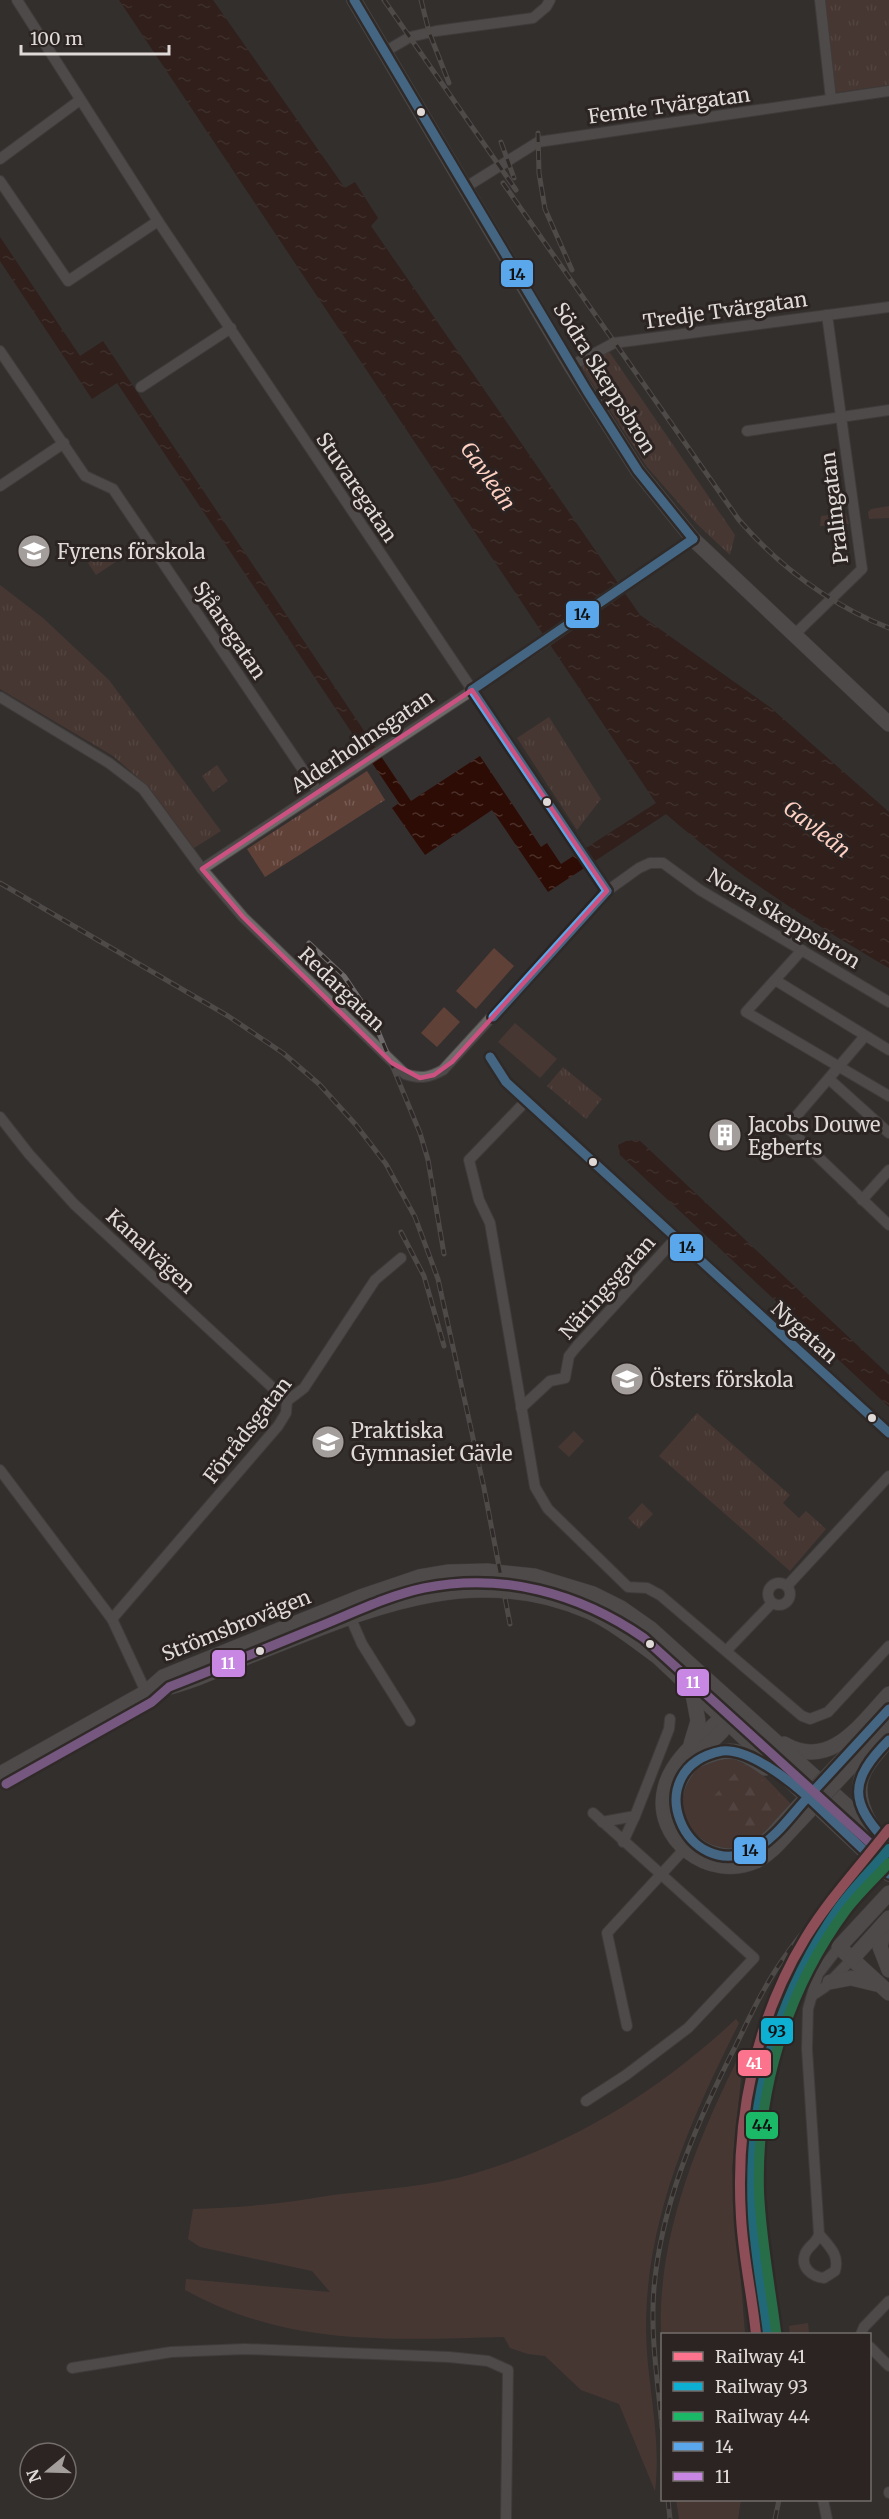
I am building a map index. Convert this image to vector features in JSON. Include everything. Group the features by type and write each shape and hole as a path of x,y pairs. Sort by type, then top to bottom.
{"main road":[{"name":"Södra Skeppsbron","path":"354,0 571,366 638,471 693,539 889,724"},
{"name":"Strömsbrovägen","path":"0,1774 146,1692 167,1689 347,1611 419,1577 449,1572 488,1571 542,1578 592,1594 621,1608 676,1650 889,1844"},
{"name":"Strömsbrovägen","path":"347,1611 441,1592 478,1588 514,1590 590,1612 633,1638 658,1657 889,1874"},
{"path":"692,1689 698,1721 691,1756 680,1779 675,1805 688,1845 708,1852 731,1856 750,1852 786,1828 848,1762 889,1725"},
{"path":"763,1731 797,1750 807,1753 824,1751 840,1744 889,1694"},
{"path":"691,1756 738,1706"},
{"path":"848,1762 889,1709"},
{"path":"876,1832 869,1822 860,1797 860,1777 878,1751 889,1740"},
{"path":"691,1756 734,1750 744,1752 797,1787"},
{"path":"884,1989 856,1953 844,1942 889,1893"},
{"path":"856,1953 888,1919"},
{"path":"888,1919 881,1934 879,1947 889,1970"},
{"path":"856,1953 889,1970"},
{"path":"830,1982 852,1978 884,1989"}],"street":[{"path":"0,159 80,100 17,0"},
{"path":"386,51 410,37 436,30 533,18 546,7 549,0"},
{"path":"820,0 831,99"},
{"name":"Femte Tvärgatan","path":"466,187 538,142 889,91"},
{"name":"Stuvaregatan","path":"80,100 158,221 607,891"},
{"path":"0,180 68,280 158,221"},
{"name":"Tredje Tvärgatan","path":"571,366 614,343 889,307"},
{"name":"Pralingatan","path":"795,635 862,569 827,315"},
{"path":"141,387 231,328"},
{"name":"Sjåaregatan","path":"0,351 85,476 112,489 318,792"},
{"path":"747,431 889,410"},
{"path":"0,486 64,443"},
{"name":"Alderholmsgatan","path":"202,869 542,644 693,539"},
{"name":"Redargatan","path":"0,697 109,763 143,789 202,869 243,917 392,1063 405,1074 420,1078 434,1075 452,1062 607,891 639,868 650,863 663,863"},
{"name":"Norra Skeppsbron","path":"663,863 700,890 889,1002"},
{"path":"802,950 746,1012 889,1096"},
{"path":"775,980 889,1050"},
{"path":"865,1036 787,1128 889,1225"},
{"name":"Nygatan","path":"490,1057 506,1082 526,1101 889,1433"},
{"path":"829,1079 889,1133"},
{"path":"526,1101 469,1160 479,1200 490,1222 535,1487 548,1509 628,1587 647,1588 660,1594 802,1716 810,1719 828,1712 889,1646"},
{"name":"Kanalvägen","path":"0,1117 29,1154 74,1204 287,1401"},
{"path":"862,1200 889,1170"},
{"name":"Näringsgatan","path":"521,1408 550,1381 565,1378 566,1365 577,1346 676,1238"},
{"name":"Förrådsgatan","path":"112,1619 278,1426 286,1413 287,1401 304,1388 375,1280 401,1258"},
{"path":"0,1470 112,1619 146,1692"},
{"path":"727,1650 772,1604 780,1606 787,1602 790,1594 787,1586 889,1476"},
{"path":"347,1611 362,1644 410,1721"},
{"path":"623,1842 669,1730 670,1719"},
{"path":"586,2101 626,2075 688,2028 754,1958 593,1813"},
{"path":"602,1822 635,1816"},
{"path":"627,2026 607,1932 688,1845"},
{"path":"819,2234 807,2049 808,2009 818,1974 844,1942"},
{"path":"813,1995 830,1982 856,1953"},
{"path":"861,2333 864,2327 889,2301"},
{"path":"871,2348 889,2366"},
{"path":"72,2368 171,2352 245,2349 449,2357 488,2361 508,2370 506,2519"},
{"path":"823,2501 827,2519"}],"highlighted area":[{"path":"472,690 607,891 452,1062 434,1075 420,1078 392,1063 243,917 202,869"}],"green space":[{"path":"823,0 889,0 889,85 833,93"},
{"path":"608,350 735,535 730,555 697,524 647,467 581,366"},
{"path":"889,506 889,518 869,519 868,512 871,509"},
{"path":"844,513 849,524 820,526 821,516"},
{"path":"112,547 120,559 96,575 88,563"},
{"path":"0,585 43,618 109,680 221,831 194,848 149,787 113,756 0,689"},
{"path":"549,717 601,799 577,830 517,738"},
{"path":"217,765 228,781 213,792 202,776"},
{"path":"367,771 385,800 265,877 247,849"},
{"path":"494,948 514,966 476,1009 456,991"},
{"path":"444,1007 460,1022 437,1047 421,1033"},
{"path":"515,1023 557,1059 540,1078 498,1042"},
{"path":"563,1067 602,1099 586,1119 547,1086"},
{"path":"697,1413 790,1495 783,1503 799,1518 806,1511 826,1529 790,1571 659,1456"},
{"path":"574,1431 584,1441 569,1457 558,1447"},
{"path":"642,1503 653,1514 639,1529 628,1518"},
{"path":"728,1755 760,1772 790,1803 790,1808 767,1835 758,1842 741,1848 724,1848 708,1843 686,1820 682,1805 684,1789 698,1766 708,1760"},
{"path":"744,1763 788,1803 751,1845 706,1805"},
{"path":"736,2019 739,2023 704,2096 674,2170 654,2247 648,2287 646,2328 657,2450 655,2491 619,2404 581,2390 545,2356 528,2354 510,2348 504,2337 379,2338 317,2333 287,2328 247,2317 185,2290 186,2279 330,2292 312,2271 200,2247 188,2239 193,2209 270,2204 423,2185 459,2178 513,2161 582,2130 647,2091 678,2069"},
{"path":"739,2056 743,2058 732,2168 745,2333 662,2333 664,2273 680,2198 692,2162"},
{"path":"808,2323 809,2333 790,2333 789,2326"},
{"path":"676,2501 741,2501 738,2519 679,2519"}],"water":[{"name":"Gavleån","path":"119,0 213,0 345,188 355,182 378,218 371,226 640,615 771,708 889,812 889,968 746,877 666,814 548,892 492,810 425,855 392,808 399,803 117,383 92,399 0,261 0,237 80,356 103,341 411,801 480,756 541,847 547,843 561,864 656,803"},
{"path":"639,1140 889,1375 889,1407 620,1155 618,1145 626,1141"}],"railway":[{"path":"384,0 516,190"},
{"path":"421,0 429,32 449,83"},
{"path":"538,133 539,173 545,209 572,270"},
{"path":"501,142 514,178"},
{"path":"503,183 739,520 789,569 808,583 847,608 889,628"},
{"path":"0,883 228,1016 283,1053 319,1084 356,1125 386,1164 415,1217 438,1279 484,1488 510,1624"},
{"path":"309,943 344,976 378,1031 420,1133 428,1160 444,1254"},
{"path":"401,1232 424,1276 444,1346"},
{"path":"777,2333 763,2233 759,2171 760,2137 770,2068 791,2001 822,1938 852,1896 889,1855"},
{"path":"661,2418 653,2323 654,2288 664,2228 681,2169 704,2112 756,2005 786,1955 827,1904"},
{"path":"668,2501 670,2519"},
{"path":"775,2519 779,2501"}],"rail line":[{"name":"41","path":"756,2333 742,2232 740,2181 745,2108 761,2036 773,2002 806,1937 835,1895 889,1829"},
{"name":"93","path":"768,2333 754,2230 752,2174 755,2133 770,2054 782,2016 817,1943 845,1900 889,1849"},
{"name":"44","path":"776,2332 759,2192 759,2154 769,2080 791,2008 825,1941 846,1910 889,1863"}],"transit line":[{"name":"14","path":"354,0 587,391 638,471 693,539"},
{"name":"14","path":"472,690 693,539"},
{"name":"14","path":"472,690 607,891"},
{"name":"14","path":"493,1017 607,891"},
{"name":"14","path":"490,1057 506,1082 889,1433"},
{"name":"11","path":"6,1784 152,1702 169,1687 368,1606 424,1588 453,1584 511,1585 566,1598 619,1622 644,1638 881,1853"},
{"name":"14","path":"808,1797 889,1709"},
{"name":"14","path":"889,1740 866,1767 859,1792 860,1804 866,1816 889,1844"},
{"name":"14","path":"722,1751 732,1751 755,1759 808,1797 777,1832 763,1844 755,1849 730,1856 708,1852 691,1839 680,1820 676,1799 681,1779 696,1762 722,1751"},
{"name":"14","path":"808,1797 889,1874"}],"place":[{"name":"Fyrens förskola","path":"34,551"},
{"name":"Jacobs Douwe Egberts","path":"725,1135"},
{"name":"Östers förskola","path":"627,1379"},
{"name":"Praktiska Gymnasiet Gävle","path":"328,1442"}]}
